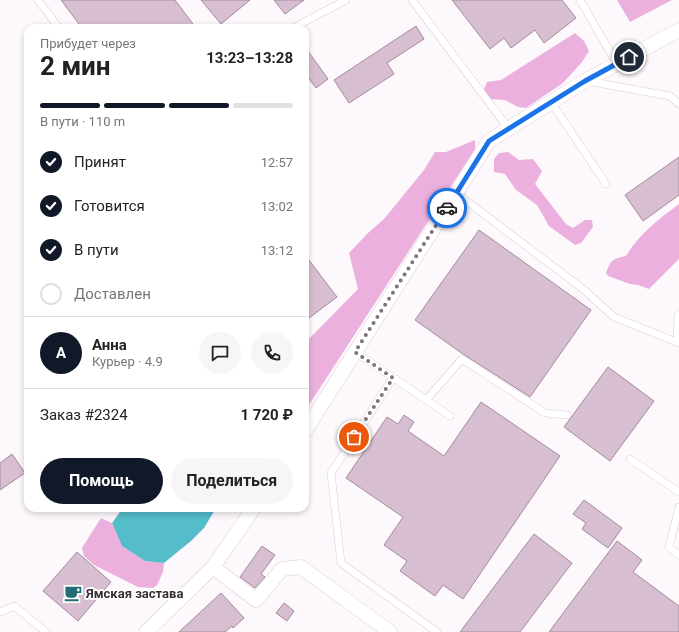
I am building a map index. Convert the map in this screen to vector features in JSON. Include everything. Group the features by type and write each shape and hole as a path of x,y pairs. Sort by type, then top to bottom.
{"street":[{"path":"309,425 489,141 585,81 679,30"},
{"path":"146,632 213,567 251,512"},
{"path":"213,567 256,600 282,569 301,567 390,632"}],"lane":[{"path":"38,0 56,24"},
{"path":"301,24 346,0"},
{"path":"412,0 508,128"},
{"path":"580,0 617,64"},
{"path":"585,81 670,96 679,104"},
{"path":"551,102 606,184"},
{"path":"456,193 582,289 614,317 678,343 679,314"},
{"path":"355,352 450,416"},
{"path":"426,400 462,359 544,413 567,415"},
{"path":"393,378 331,473 341,563 437,632"},
{"path":"630,459 679,492"},
{"path":"679,507 669,547 679,555"},
{"path":"0,612 14,606 46,632"}],"shaded area":[{"path":"617,0 672,0 630,22"},
{"path":"575,33 584,41 589,51 582,62 563,83 526,108 518,107 505,100 489,99 484,89 487,82 501,80"},
{"path":"475,140 475,149 309,405 309,339 358,289 349,253 384,219 424,170 435,152 446,152"},
{"path":"508,152 519,160 533,159 542,171 535,184 566,224 573,228 585,220 592,220 593,227 581,243 575,245 549,226 537,205 516,190 505,174 494,172 494,159 499,153"},
{"path":"679,204 679,259 649,289 608,276 606,273 609,265 618,258 626,256 643,234"},
{"path":"101,518 112,523 122,546 145,561 164,563 163,572 157,585 153,588 138,587 94,565 84,556 82,548"}],"water":[{"path":"120,512 214,512 204,528 191,541 164,563 145,561 122,546 112,523"}],"building":[{"path":"61,0 175,0 193,24 79,24"},
{"path":"201,0 250,0 221,24"},
{"path":"274,0 304,0 285,14"},
{"path":"452,0 562,0 576,18 544,43 535,30 511,48 504,38 490,49"},
{"path":"416,26 424,39 387,63 394,74 349,103 334,80"},
{"path":"309,53 328,79 316,88 309,78"},
{"path":"679,157 679,195 643,221 625,195"},
{"path":"479,230 591,310 530,397 463,354 415,320"},
{"path":"309,260 337,297 309,318"},
{"path":"608,367 654,401 610,461 564,427"},
{"path":"481,402 560,456 463,599 443,585 435,596 400,571 407,561 384,545 403,517 346,478 387,417 398,424 404,415 414,422 408,431 444,456"},
{"path":"12,454 24,474 0,490 0,463"},
{"path":"584,500 622,528 608,548 582,529 586,523 573,514"},
{"path":"534,534 572,563 520,632 460,632"},
{"path":"617,541 642,560 633,572 679,606 679,632 549,632"},
{"path":"262,546 275,555 261,574 265,577 255,588 240,577"},
{"path":"77,552 111,582 78,621 43,591"},
{"path":"221,593 244,618 233,628 232,626 225,632 179,632"},
{"path":"284,603 294,611 287,621 276,613"}],"way so far":[{"path":"354,437 393,378 355,352 447,208"}],"place":[{"name":"Ямская застава","path":"73,593"}],"route":[{"path":"447,208 489,141 585,81 629,57"}]}
